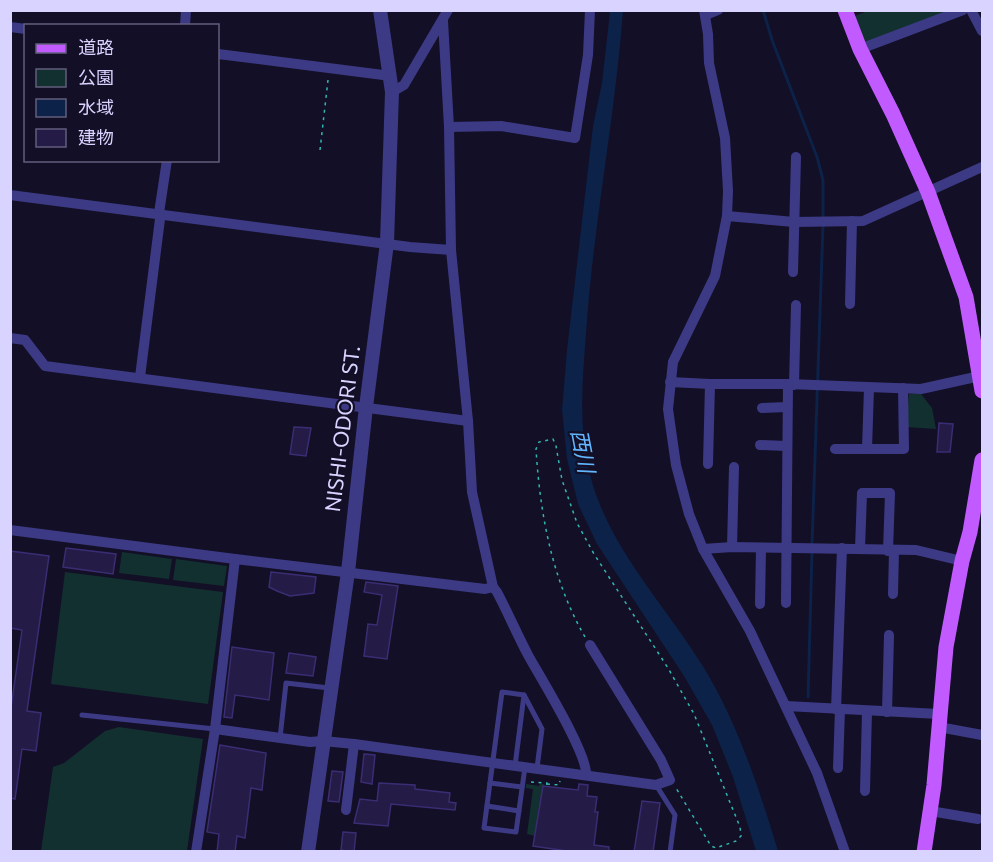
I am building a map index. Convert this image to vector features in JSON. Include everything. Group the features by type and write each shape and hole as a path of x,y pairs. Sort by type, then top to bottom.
{"main road":[{"path":"845,10 860,49 893,114 928,192 966,297 981,383"},
{"path":"924,852 946,647 962,561 970,532 982,460"}],"street":[{"name":"NISHI-ODORI ST.","path":"308,852 348,572 387,243 392,92 380,10"},
{"path":"449,127 501,126 575,138 588,56 590,10"},
{"path":"718,10 705,13 709,63 725,138 728,216 715,276 673,362 668,409 676,465 689,514 703,549 750,631 786,706 817,773 845,852"},
{"path":"971,10 982,31"},
{"path":"860,49 957,12"},
{"path":"446,16 451,250 468,422 472,492 493,587 576,742 586,765 586,775"},
{"path":"392,92 404,85 446,16"},
{"path":"219,54 391,76"},
{"path":"793,272 796,158"},
{"path":"140,377 167,162"},
{"path":"728,216 794,222 863,221 982,167"},
{"path":"10,195 451,250"},
{"path":"850,304 852,220"},
{"path":"786,603 787,407 791,384 796,305"},
{"path":"10,338 25,340 45,366 468,422"},
{"path":"670,382 921,389 981,383"},
{"path":"708,464 710,384"},
{"path":"867,449 869,388"},
{"path":"835,449 904,449 903,388"},
{"path":"762,408 787,407"},
{"path":"760,445 787,446"},
{"path":"732,547 734,467"},
{"path":"860,549 862,494 890,493 893,594"},
{"path":"10,530 235,560 485,589 493,587"},
{"path":"703,549 732,547 916,550 962,561"},
{"path":"760,604 761,548"},
{"path":"838,768 842,548"},
{"path":"196,852 215,729 235,560"},
{"path":"887,712 889,635"},
{"path":"215,729 310,742 354,744 656,785 670,780 661,760 590,645"},
{"path":"786,706 887,712 939,721 982,735"},
{"path":"865,791 867,711"},
{"path":"346,810 354,744"},
{"path":"930,811 978,819"}],"lane":[{"path":"280,738 286,683 331,688"},
{"path":"502,692 524,695 520,766 522,787 516,832 484,828 502,692"},
{"path":"524,695 542,729 537,768"},
{"path":"82,716 215,729"},
{"path":"490,783 522,787"},
{"path":"656,785 675,815 670,852"},
{"path":"487,806 519,811"}],"path":[{"path":"320,150 329,68"},
{"path":"590,645 566,602 557,579 554,557 542,513 536,449 539,442 546,440 553,439 556,446 562,480 577,523 594,554 668,668 694,714 740,827 741,836 736,841 716,848 711,846 670,780"},
{"path":"528,782 554,784"}],"green space":[{"path":"870,10 952,10 861,48 850,18"},
{"path":"909,394 921,394 932,408 936,429 906,427"},
{"path":"122,552 172,559 169,579 119,573"},
{"path":"176,559 227,566 224,586 173,580"},
{"path":"65,572 223,592 208,704 51,684"},
{"path":"119,727 203,739 187,851 41,851 53,767 64,763 105,731"},
{"path":"526,784 539,786 544,784 542,794 548,795 547,806 539,805 535,836 527,834 533,789 526,788"}],"water":[{"name":"西川","path":"610,11 623,11 589,294 582,390 583,427 588,464 601,508 613,532 704,668 727,711 755,780 778,851 756,851 733,777 712,725 684,676 597,544 578,504 567,459 562,410 567,350 593,126 602,83"}],"building":[{"path":"939,423 953,424 950,452 937,452"},
{"path":"294,427 311,428 306,456 290,454"},
{"path":"66,548 116,554 113,574 63,567"},
{"path":"10,551 49,556 27,711 41,713 36,751 22,749 15,799 10,798 10,715 22,630 10,628"},
{"path":"271,572 316,577 314,593 290,596 277,591 269,587"},
{"path":"366,582 398,586 387,659 364,656 368,624 377,625 382,595 364,592"},
{"path":"232,647 274,653 269,700 235,695 232,718 224,717"},
{"path":"289,653 316,657 313,676 286,673"},
{"path":"220,745 266,753 262,790 251,788 245,838 237,836 235,852 217,852 219,834 207,832"},
{"path":"364,754 375,755 372,784 361,782"},
{"path":"332,771 343,772 339,802 328,801"},
{"path":"379,783 415,785 415,789 450,793 449,802 456,803 455,810 391,804 388,826 354,823 360,799 377,801"},
{"path":"579,784 588,785 587,796 597,797 595,812 598,812 594,845 609,847 609,852 574,852 533,846 543,786 578,790"},
{"path":"642,801 660,803 653,852 634,852"},
{"path":"343,832 356,833 354,852 341,850"}],"waterway":[{"path":"763,10 772,40 817,157 823,180 823,219"},
{"path":"812,545 823,225"},
{"path":"808,697 812,552"}]}
